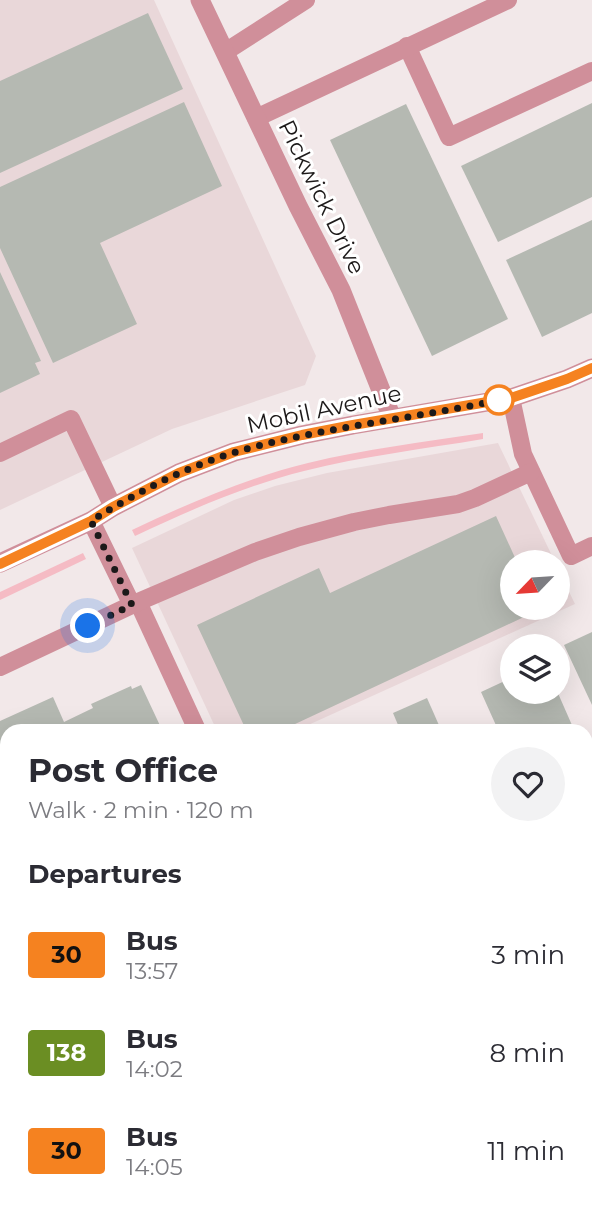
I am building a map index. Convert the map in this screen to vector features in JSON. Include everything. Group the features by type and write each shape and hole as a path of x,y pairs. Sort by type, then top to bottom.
{"street":[{"name":"Pickwick Drive","path":"200,0 341,290 392,418"},
{"name":"Mobil Avenue","path":"0,564 91,521 179,473 234,452 302,435 511,398 592,368"}],"lane":[{"path":"225,52 306,0"},
{"path":"256,118 508,0"},
{"path":"407,46 449,137 592,71"},
{"path":"511,398 523,454 571,556 592,546"},
{"path":"0,453 71,419 113,507"},
{"path":"0,667 135,603 264,549 354,522 458,504 531,472"},
{"path":"91,521 135,603 194,724"}],"shaded area":[{"path":"0,0 154,0 316,356 305,385 172,429 0,510"},
{"path":"483,433 483,439 349,461 282,477 218,499 135,536 132,530 218,492 285,469 395,446"},
{"path":"498,443 549,550 500,550 500,620 540,620 509,634 500,634 500,638 310,724 214,724 132,548 234,500 327,473"},
{"path":"83,553 86,559 0,600 0,592"},
{"path":"570,594 575,604 570,606"}],"building":[{"path":"148,13 183,89 0,173 0,81"},
{"path":"184,102 222,186 100,243 137,324 53,363 0,248 0,187"},
{"path":"592,103 592,197 498,242 461,166"},
{"path":"406,104 508,319 432,356 330,140"},
{"path":"592,220 592,313 542,337 506,260"},
{"path":"0,272 41,361 35,363 40,374 0,393"},
{"path":"496,516 512,550 500,550 500,620 518,620 295,724 243,724 197,625 319,568 330,593"},
{"path":"592,632 592,705 570,658 570,642"},
{"path":"500,683 500,704 563,704 571,724 495,724 481,692"},
{"path":"141,685 159,724 0,724 0,721 53,697 64,722 93,708 91,704 131,686 132,689"},
{"path":"427,698 438,724 398,724 393,713"}],"bus line":[{"name":"30","path":"0,564 91,521 179,473 234,452 353,425 511,398 592,368"}],"route":[{"path":"88,626 132,605 91,521 113,507 179,473 234,452 302,435 499,400"}]}
